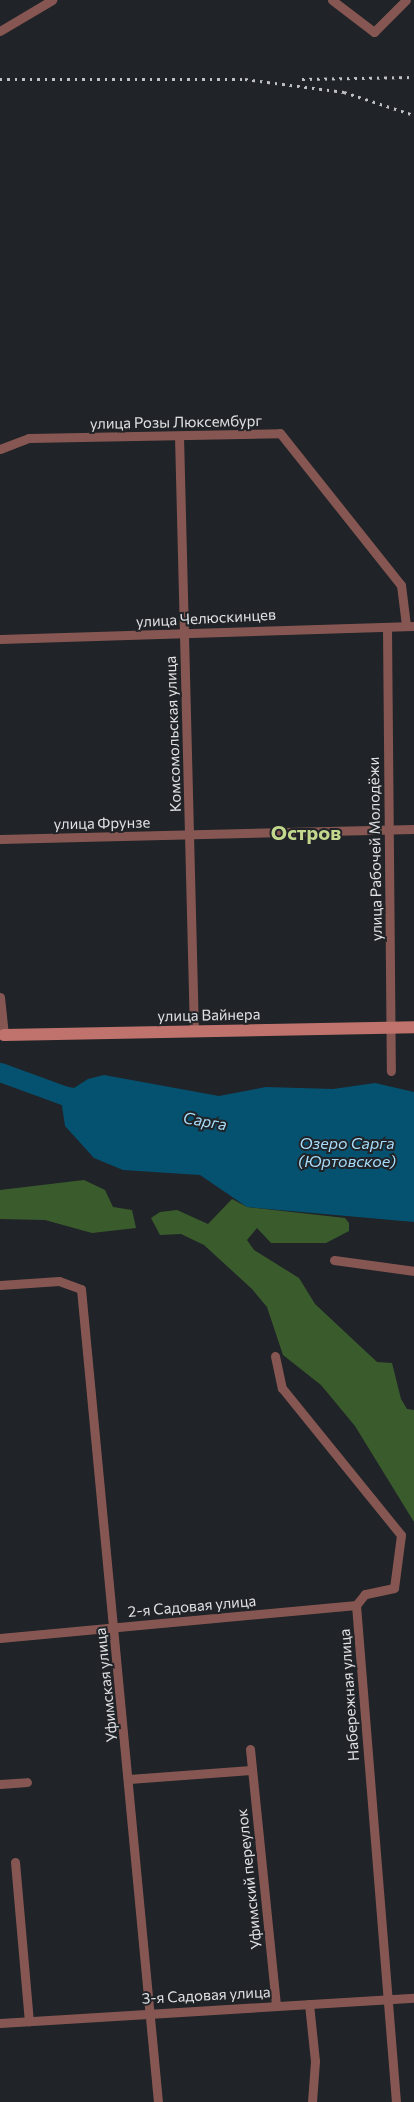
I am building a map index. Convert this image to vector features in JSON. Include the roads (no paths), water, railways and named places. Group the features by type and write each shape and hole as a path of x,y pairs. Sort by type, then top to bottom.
{"street":[{"path":"0,31 52,0"},
{"path":"332,0 374,32 406,0"},
{"name":"улица Розы Люксембург","path":"0,449 29,438 280,433 401,585 410,625"},
{"name":"Комсомольская улица","path":"179,436 194,1032"},
{"name":"улица Челюскинцев","path":"0,639 184,635 303,626 387,627 410,625"},
{"name":"улица Рабочей Молодёжи","path":"387,627 392,1071"},
{"name":"улица Фрунзе","path":"0,839 414,829"},
{"path":"0,997 4,1035"},
{"name":"улица Вайнера","path":"4,1035 414,1027"},
{"path":"334,1260 414,1271"},
{"name":"Уфимская улица","path":"0,1286 59,1281 81,1289 129,1779 158,2102"},
{"path":"275,1356 282,1388 401,1534 394,1588 365,1594 356,1605"},
{"name":"2-я Садовая улица","path":"0,1638 356,1605"},
{"name":"Набережная улица","path":"356,1605 385,2000 396,2102"},
{"name":"Уфимский переулок","path":"250,1749 276,2006"},
{"path":"129,1779 251,1770"},
{"path":"0,1784 27,1782"},
{"path":"15,1862 30,2021"},
{"name":"3-я Садовая улица","path":"0,2023 151,2012 414,1998"},
{"path":"309,2004 315,2061 312,2102"}],"water":[{"name":"Озеро Сарга (Юртовское)","path":"104,1075 219,1096 266,1087 333,1089 375,1083 414,1092 414,1222 247,1207 200,1175 123,1170 94,1158 65,1126 62,1106 63,1095 88,1079"}],"waterway":[{"name":"Сарга","path":"0,1072 63,1095 89,1100"}],"railway":[{"path":"302,79 414,77"},
{"path":"0,79 245,79 344,92 414,115"}],"district":[{"name":"Остров","path":"306,832"}]}
